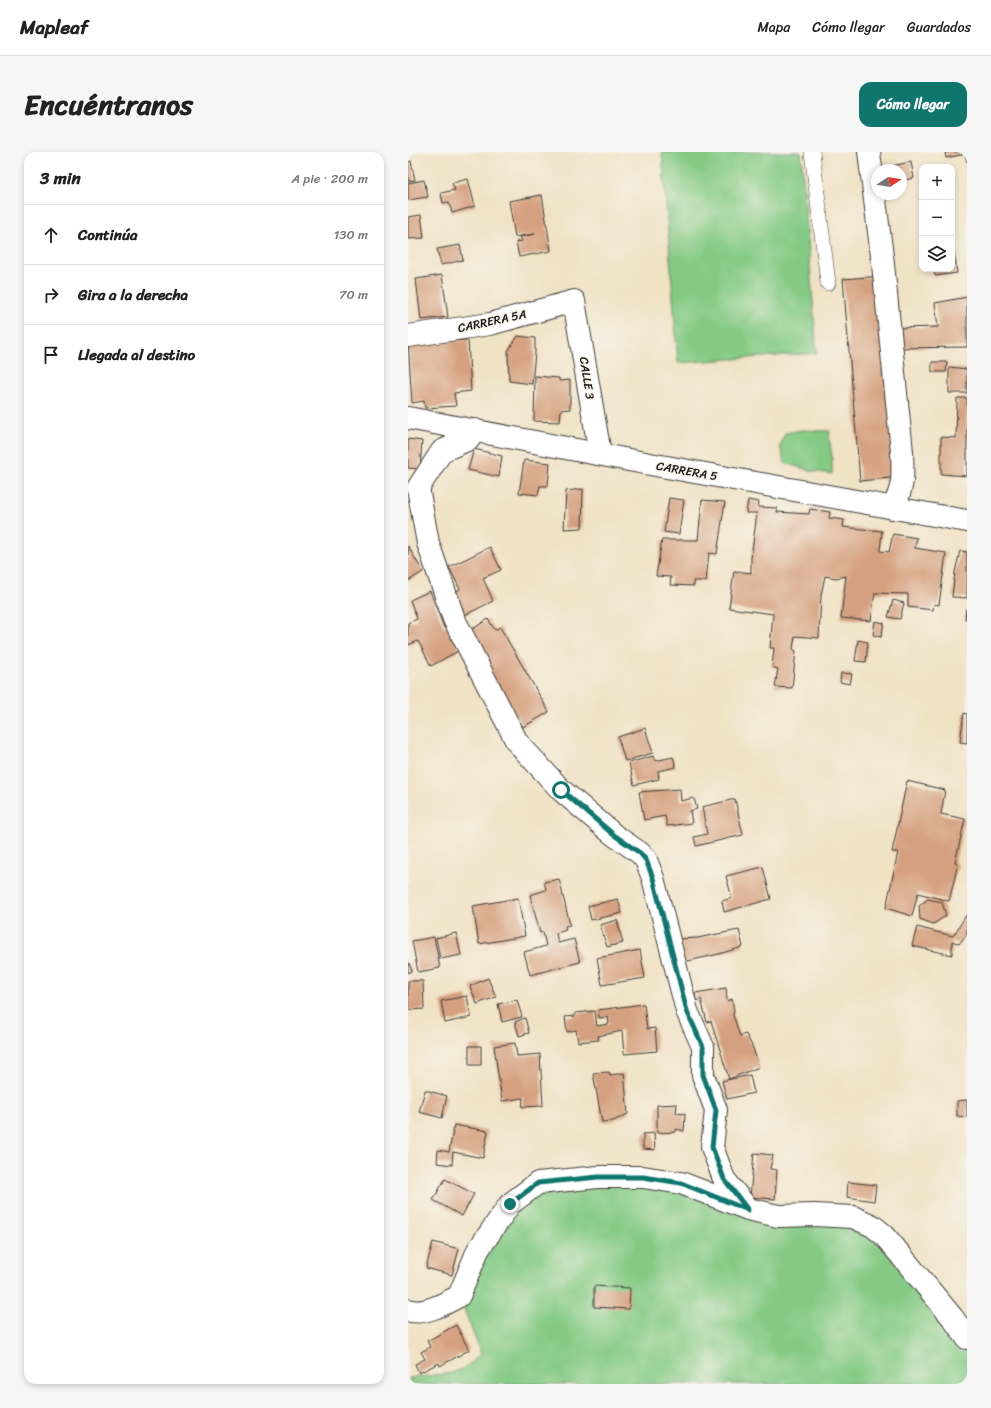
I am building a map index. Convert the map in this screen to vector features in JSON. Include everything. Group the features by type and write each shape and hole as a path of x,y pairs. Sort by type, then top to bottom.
{"street":[{"path":"869,152 884,272 902,452 903,476 901,489 892,508"},
{"name":"CARRERA 5A","path":"408,336 490,324 574,301"},
{"name":"CALLE 3","path":"574,301 600,454"},
{"name":"CARRERA 5","path":"408,418 967,521"},
{"path":"475,430 469,439 442,451 418,488 428,544 454,619 517,742 561,790 614,835 640,853 646,860 655,886 687,1011 703,1047 703,1075 716,1110 712,1147 724,1179 748,1210"},
{"path":"408,1310 412,1311 436,1308 459,1296 478,1250 510,1204 538,1183 598,1177 643,1177 681,1183 748,1210 778,1216 814,1215 853,1217 873,1226 884,1235 952,1317 967,1338"}],"lane":[{"path":"812,152 828,283"}],"green space":[{"path":"662,152 801,152 817,353 678,363"},
{"path":"801,430 830,431 829,438 832,456 832,474 811,471 785,463 780,447 785,433"},
{"path":"643,1177 748,1209 853,1217 967,1338 967,1384 410,1384 409,1378 452,1373 466,1367 481,1354 459,1296 478,1250 538,1183"}],"building":[{"path":"945,152 967,152 967,162 965,154 946,158"},
{"path":"411,161 415,180 408,181 408,162"},
{"path":"911,162 914,178 907,180 907,164 901,164"},
{"path":"468,179 475,206 452,213 449,202 443,203 441,193 455,190 452,183"},
{"path":"424,180 428,197 408,200 408,183"},
{"path":"542,195 551,251 519,257 516,242 522,241 520,237 535,234 515,237 509,201"},
{"path":"421,215 424,238 408,239 408,217"},
{"path":"460,245 463,260 441,265 437,249"},
{"path":"955,259 957,273 935,276 934,272 955,272"},
{"path":"442,275 448,317 421,320 416,279"},
{"path":"882,276 900,477 860,481 843,279"},
{"path":"967,297 967,347 896,348 897,328 938,327 935,303"},
{"path":"452,334 453,341 468,340 471,391 454,393 456,406 425,408 424,401 412,403 408,341"},
{"path":"518,336 535,338 532,384 509,381 508,351"},
{"path":"932,362 947,362 946,372 932,372"},
{"path":"949,367 967,369 967,393 949,393"},
{"path":"535,376 559,378 559,381 570,380 570,409 561,410 560,422 534,421"},
{"path":"957,398 967,398 967,476 941,474 941,437 956,438"},
{"path":"408,439 422,441 420,469 408,468"},
{"path":"474,449 502,456 499,477 468,470"},
{"path":"524,460 550,463 548,486 540,486 538,495 519,493"},
{"path":"583,489 582,528 564,529 566,491"},
{"path":"669,498 684,500 679,534 664,532"},
{"path":"702,500 725,502 717,554 709,553 706,581 693,581 694,586 670,585 671,577 656,576 662,540 698,540"},
{"path":"748,500 759,502 758,507 777,508 777,512 809,514 810,509 830,512 829,518 844,520 843,527 882,531 880,551 889,552 893,534 917,538 915,548 946,553 939,605 934,604 933,610 908,607 908,594 875,593 871,621 841,618 846,576 836,578 825,576 821,595 819,638 795,636 793,649 796,651 792,688 775,687 778,669 772,667 774,648 770,648 773,614 729,608 734,571 751,573 751,558 757,513 746,513"},
{"path":"408,546 423,572 408,581"},
{"path":"490,547 501,570 483,578 493,601 459,618 450,595 460,589 449,567"},
{"path":"960,551 967,552 967,598 952,597 955,572"},
{"path":"430,591 444,628 447,625 460,650 431,666 418,641 408,645 408,623 417,619 410,600"},
{"path":"893,600 904,603 900,619 888,617"},
{"path":"966,609 967,619 965,619"},
{"path":"488,619 495,630 500,627 549,712 523,727 471,644 468,632"},
{"path":"875,621 884,623 881,637 873,635"},
{"path":"858,640 868,642 866,662 855,661"},
{"path":"841,673 852,674 850,684 840,682"},
{"path":"964,713 967,714 967,743 960,742"},
{"path":"645,728 653,753 625,761 618,737"},
{"path":"653,756 655,761 673,757 676,767 658,771 659,779 634,785 629,763"},
{"path":"907,781 945,790 941,814 965,819 955,863 958,864 949,901 918,893 912,916 886,908 898,852 892,852"},
{"path":"680,789 681,801 694,798 697,809 690,811 692,823 667,826 665,816 644,820 639,792"},
{"path":"735,799 743,835 696,846 694,837 707,834 702,807"},
{"path":"763,867 771,899 724,912 722,901 732,898 726,876"},
{"path":"559,879 570,925 565,926 566,930 556,933 558,943 574,939 580,962 530,975 524,952 546,946 543,932 540,933 530,895 546,890 544,882"},
{"path":"518,898 525,936 479,944 473,906"},
{"path":"618,899 622,913 591,920 588,906"},
{"path":"928,899 942,902 946,916 933,924 920,919 919,906"},
{"path":"967,914 967,934 959,944 952,941 952,955 912,946 917,927 953,936"},
{"path":"617,920 623,943 607,947 600,925"},
{"path":"739,930 743,947 683,962 679,939 697,938"},
{"path":"456,933 461,955 440,959 436,938"},
{"path":"434,937 440,968 418,972 412,941"},
{"path":"640,950 645,978 602,985 597,958"},
{"path":"408,961 412,971 408,973"},
{"path":"488,978 496,997 477,1004 470,986"},
{"path":"408,981 423,981 424,1009 408,1010"},
{"path":"726,988 727,1001 732,999 734,1010 733,1015 740,1036 746,1034 753,1048 759,1067 729,1079 711,1021 707,1022 701,999 696,1001 695,993"},
{"path":"467,996 471,1017 445,1023 441,1001"},
{"path":"517,1000 522,1017 502,1022 498,1004"},
{"path":"644,1004 647,1029 655,1028 657,1051 624,1054 622,1031 598,1036 599,1040 578,1042 576,1030 567,1032 565,1017 575,1016 575,1013 595,1011 597,1026 609,1024 608,1017 599,1018 598,1010"},
{"path":"525,1018 529,1033 519,1036 515,1022"},
{"path":"515,1043 517,1056 540,1054 543,1106 522,1107 523,1098 502,1101 494,1046"},
{"path":"469,1046 481,1046 481,1065 469,1065"},
{"path":"609,1072 610,1075 624,1073 628,1114 613,1121 602,1122 593,1073"},
{"path":"750,1075 754,1093 727,1099 722,1081"},
{"path":"425,1090 447,1096 442,1118 419,1112"},
{"path":"967,1100 967,1117 957,1116 957,1101"},
{"path":"677,1104 676,1113 685,1114 684,1131 676,1129 676,1132 657,1133 657,1105"},
{"path":"454,1125 488,1131 483,1158 453,1152 452,1165 437,1163 438,1150 449,1152"},
{"path":"654,1133 655,1150 643,1149 643,1134"},
{"path":"754,1153 773,1155 770,1169 777,1170 775,1199 750,1197"},
{"path":"445,1179 474,1194 462,1216 433,1200"},
{"path":"848,1182 876,1185 874,1201 847,1197"},
{"path":"433,1242 459,1249 452,1275 426,1268"},
{"path":"594,1286 630,1288 629,1309 594,1307"},
{"path":"456,1325 469,1350 440,1366 439,1363 419,1373 415,1364 425,1359 421,1352 430,1347 427,1341"}],"route":[{"path":"510,1204 538,1183 598,1177 643,1177 681,1183 748,1210 724,1179 712,1147 716,1110 703,1075 703,1047 687,1011 653,878 646,860 640,853 614,835 561,790"}]}
